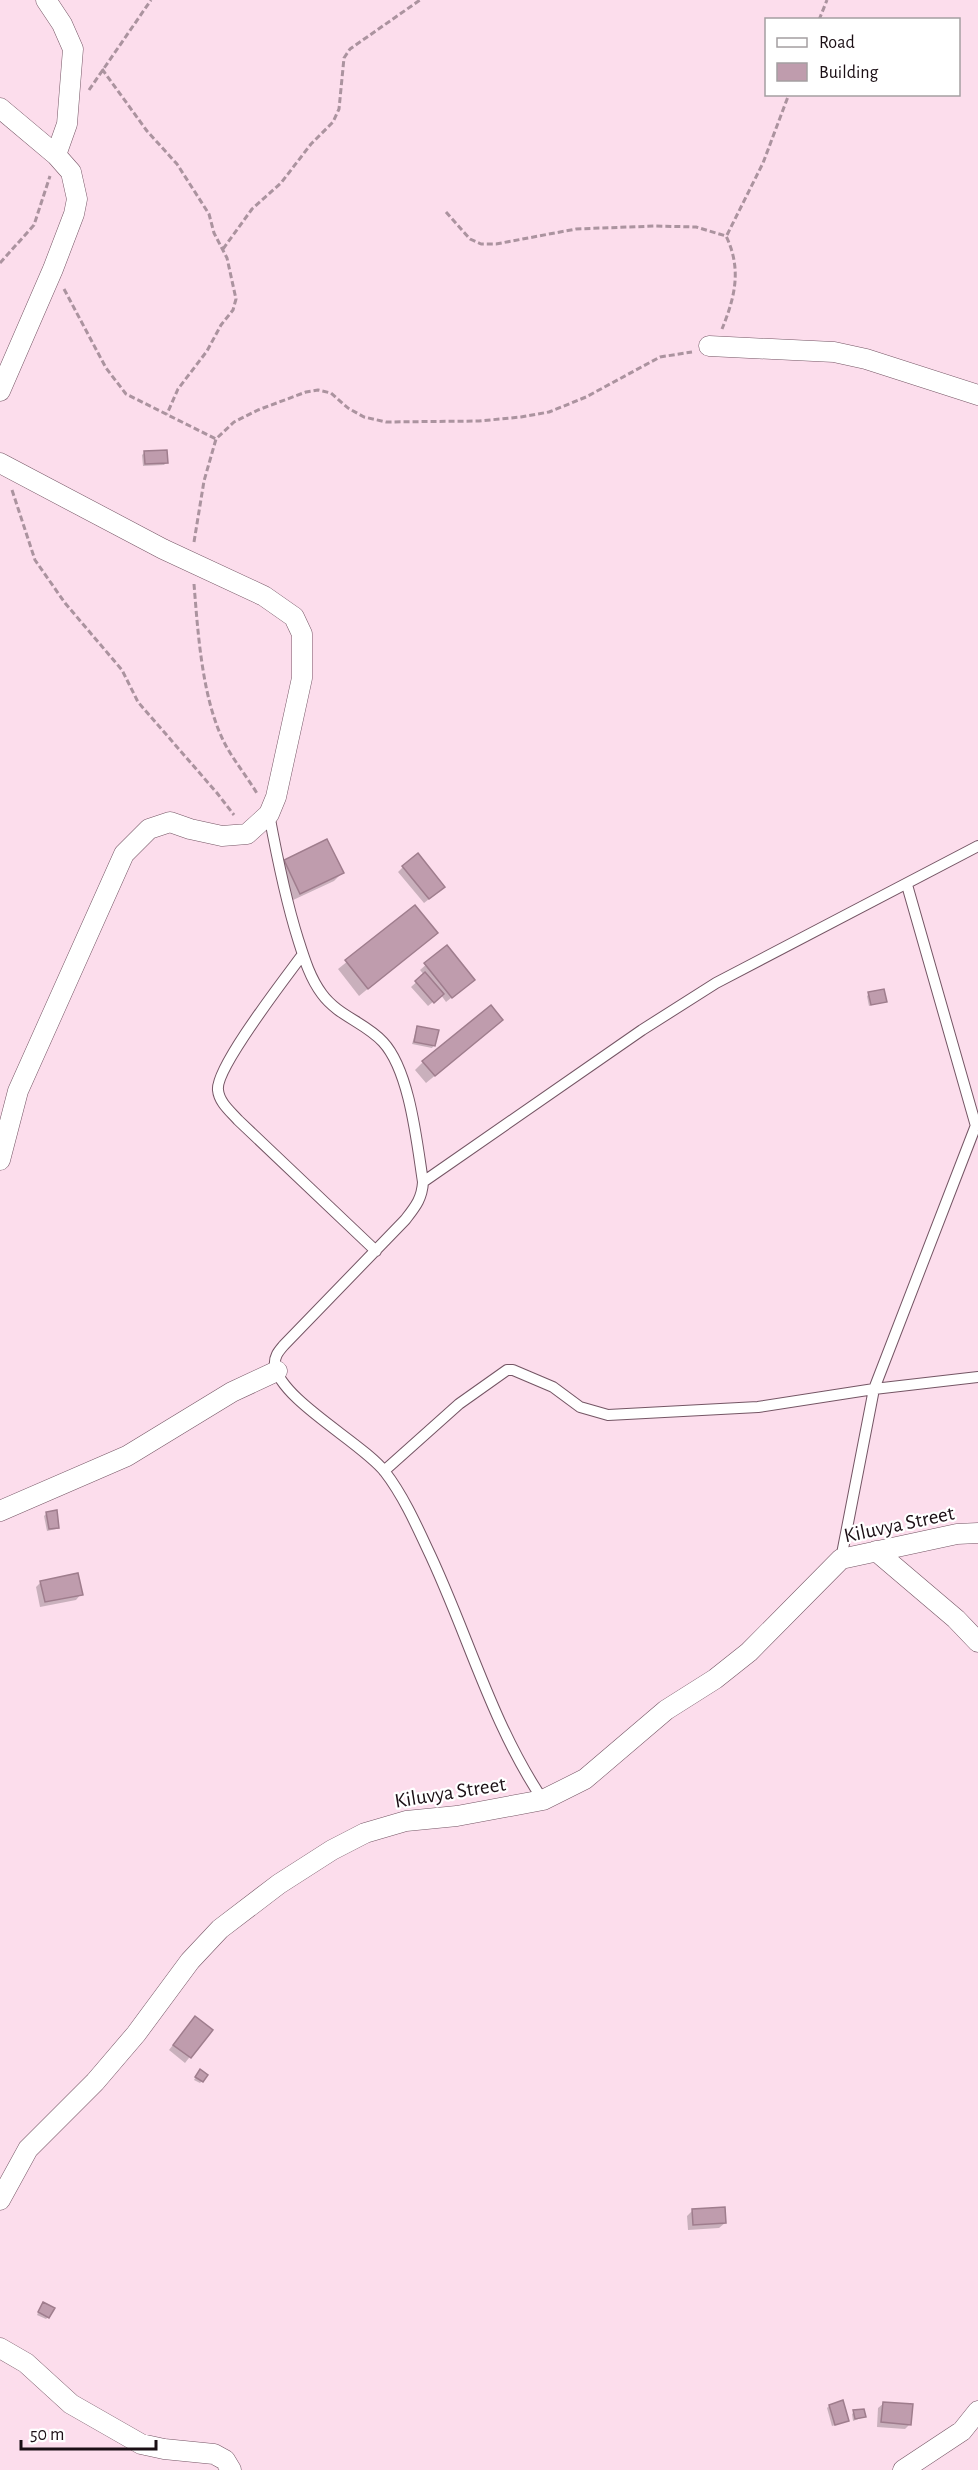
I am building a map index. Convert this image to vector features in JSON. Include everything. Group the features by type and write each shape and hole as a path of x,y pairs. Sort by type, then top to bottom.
{"street":[{"path":"46,0 62,24 73,49 67,124 56,155"},
{"path":"0,108 56,155 71,172 77,199 74,214 53,269 0,391"},
{"path":"709,346 834,352 888,365 978,395"},
{"path":"0,1160 18,1091 124,854 149,829 170,822 222,836 247,834 269,814 276,797 302,678 302,634 294,617 264,596 190,561 3,464"},
{"path":"0,1511 126,1456 232,1392 277,1371"},
{"name":"Kiluvya Street","path":"0,2200 28,2149 95,2082 136,2034 190,1960 220,1929 279,1884 332,1850 365,1833 406,1821 457,1816 543,1800 585,1779 666,1710 715,1679 749,1652 841,1559 957,1534 978,1533"},
{"path":"876,1551 956,1619 978,1642"},
{"path":"0,2348 26,2363 71,2404 141,2444 164,2449 214,2454 225,2460 231,2470"},
{"path":"903,2470 962,2431 978,2411"}],"lane":[{"path":"269,814 285,894 312,977 322,994 335,1008 383,1042 394,1059 410,1105 423,1182 423,1193 418,1204 276,1355 277,1371 284,1383 313,1412 384,1471 416,1524 442,1578 521,1768 543,1800"},
{"path":"423,1182 642,1030 716,983 978,846"},
{"path":"841,1559 874,1389 977,1126 907,885"},
{"path":"303,954 235,1051 220,1075 218,1089 223,1102 238,1120 376,1251"},
{"path":"384,1471 459,1404 507,1370 513,1370 553,1387 580,1407 608,1414 758,1407 874,1389 978,1377"}],"path":[{"path":"84,97 151,0"},
{"path":"223,249 252,209 281,183 311,144 333,122 339,109 344,58 350,49 420,0"},
{"path":"820,18 827,0"},
{"path":"102,69 147,131 177,164 209,214 227,258 236,299 233,310 221,325 207,351 178,389 167,414"},
{"path":"726,236 763,164 788,96"},
{"path":"0,263 34,225 56,155"},
{"path":"269,814 225,744 214,717 200,653 194,578 190,561 204,481 216,440 234,422 258,410 306,392 318,390 331,393 348,408 364,417 386,422 479,422 549,412 586,397 660,357 682,355 709,346 723,327 737,272 733,250 726,236 696,227 646,226 576,229 496,244 482,244 470,239 446,212"},
{"path":"53,269 106,368 126,394 216,440"},
{"path":"3,464 35,560 65,603 122,669 138,702 217,793 247,834"}],"building":[{"path":"167,450 168,463 145,464 144,451"},
{"path":"327,839 344,873 300,894 284,860"},
{"path":"418,853 445,887 429,899 402,866"},
{"path":"415,905 438,933 368,989 345,960"},
{"path":"447,945 475,980 452,998 424,963"},
{"path":"425,972 444,994 434,1003 415,981"},
{"path":"884,989 887,1002 871,1005 868,992"},
{"path":"491,1005 503,1020 435,1076 422,1061"},
{"path":"417,1026 439,1030 435,1046 414,1042"},
{"path":"57,1510 59,1528 49,1529 46,1512"},
{"path":"78,1573 83,1595 45,1602 40,1581"},
{"path":"195,2016 213,2030 191,2058 173,2045"},
{"path":"200,2069 208,2075 203,2082 195,2077"},
{"path":"725,2207 726,2223 693,2225 692,2209"},
{"path":"43,2302 55,2308 49,2318 38,2312"},
{"path":"843,2400 849,2421 835,2425 829,2405"},
{"path":"883,2402 913,2404 911,2425 881,2422"},
{"path":"864,2409 866,2417 855,2419 853,2410"}]}
